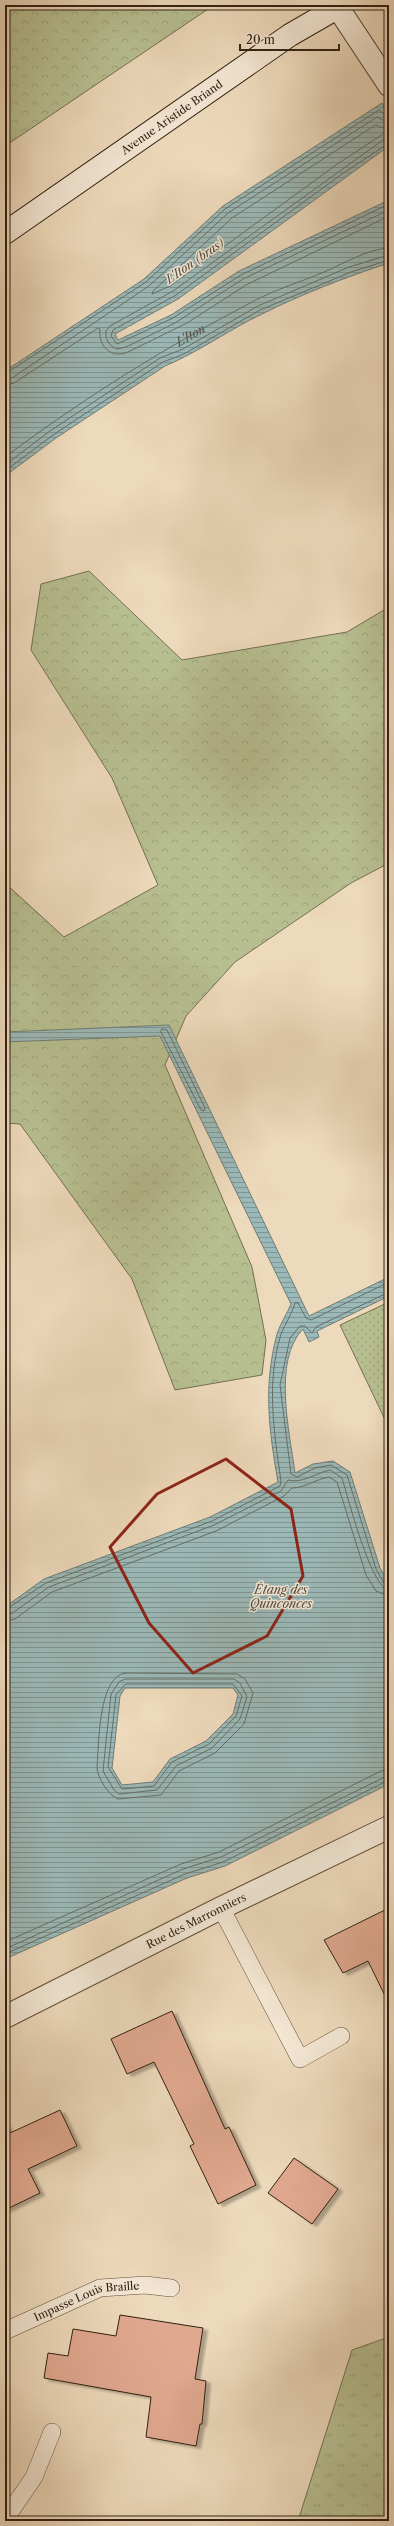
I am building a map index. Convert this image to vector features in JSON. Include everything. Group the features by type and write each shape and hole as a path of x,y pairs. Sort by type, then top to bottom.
{"street":[{"path":"340,6 388,84"},
{"name":"Avenue Aristide Briand","path":"5,233 290,35 340,6"},
{"name":"Rue des Marronniers","path":"5,2017 221,1908 389,1827"}],"lane":[{"path":"221,1908 300,2058 341,2036"},
{"name":"Impasse Louis Braille","path":"5,2330 100,2288 145,2284 171,2288"},
{"path":"5,2514 10,2512 34,2477 52,2432"}],"highlighted area":[{"path":"226,1459 291,1509 303,1576 267,1636 193,1673 149,1623 110,1547 157,1494"}],"green space":[{"path":"5,5 214,5 8,144 5,142"},
{"path":"89,571 182,660 347,632 389,607 389,863 351,883 235,962 186,1016 165,1065 252,1267 266,1340 262,1375 175,1390 132,1279 20,1124 5,1123 5,883 64,937 158,885 112,778 31,650 41,584"},
{"path":"389,1302 389,1428 340,1325"},
{"path":"389,2337 389,2521 298,2521 352,2350"}],"water":[{"path":"382,103 389,117 389,146 178,299 115,334 118,340 171,315 239,271 389,200 389,263 324,286 277,307 249,320 190,354 165,366 56,438 5,476 5,371 144,279 223,206"},
{"name":"Étang des Quinconces","path":"169,1025 309,1316 389,1277 389,1296 317,1331 319,1337 309,1342 303,1329 294,1343 288,1359 286,1398 287,1418 295,1473 313,1464 333,1461 350,1472 380,1568 389,1584 389,1784 225,1866 187,1878 5,1959 5,1607 44,1579 210,1517 278,1482 270,1426 270,1372 277,1334 291,1304 160,1036 5,1042 5,1032","holes":["125,1688 233,1688 238,1695 233,1714 206,1741 170,1759 153,1782 122,1785 112,1768 120,1696"]}],"building":[{"path":"389,1908 389,2004 368,1961 343,1973 324,1940"},
{"path":"172,2011 225,2129 229,2127 256,2185 218,2204 190,2146 194,2144 154,2062 127,2074 111,2039"},
{"path":"60,2110 77,2146 28,2169 40,2193 5,2210 5,2123 10,2133"},
{"path":"294,2158 338,2189 312,2224 268,2193"},
{"path":"120,2315 203,2328 195,2379 206,2381 202,2424 200,2424 196,2446 146,2437 151,2397 44,2378 48,2353 68,2356 73,2329 116,2336"}],"water label":[{"name":"L'Iton (bras)","path":"195,261"},
{"name":"L'Iton","path":"190,334"}]}
